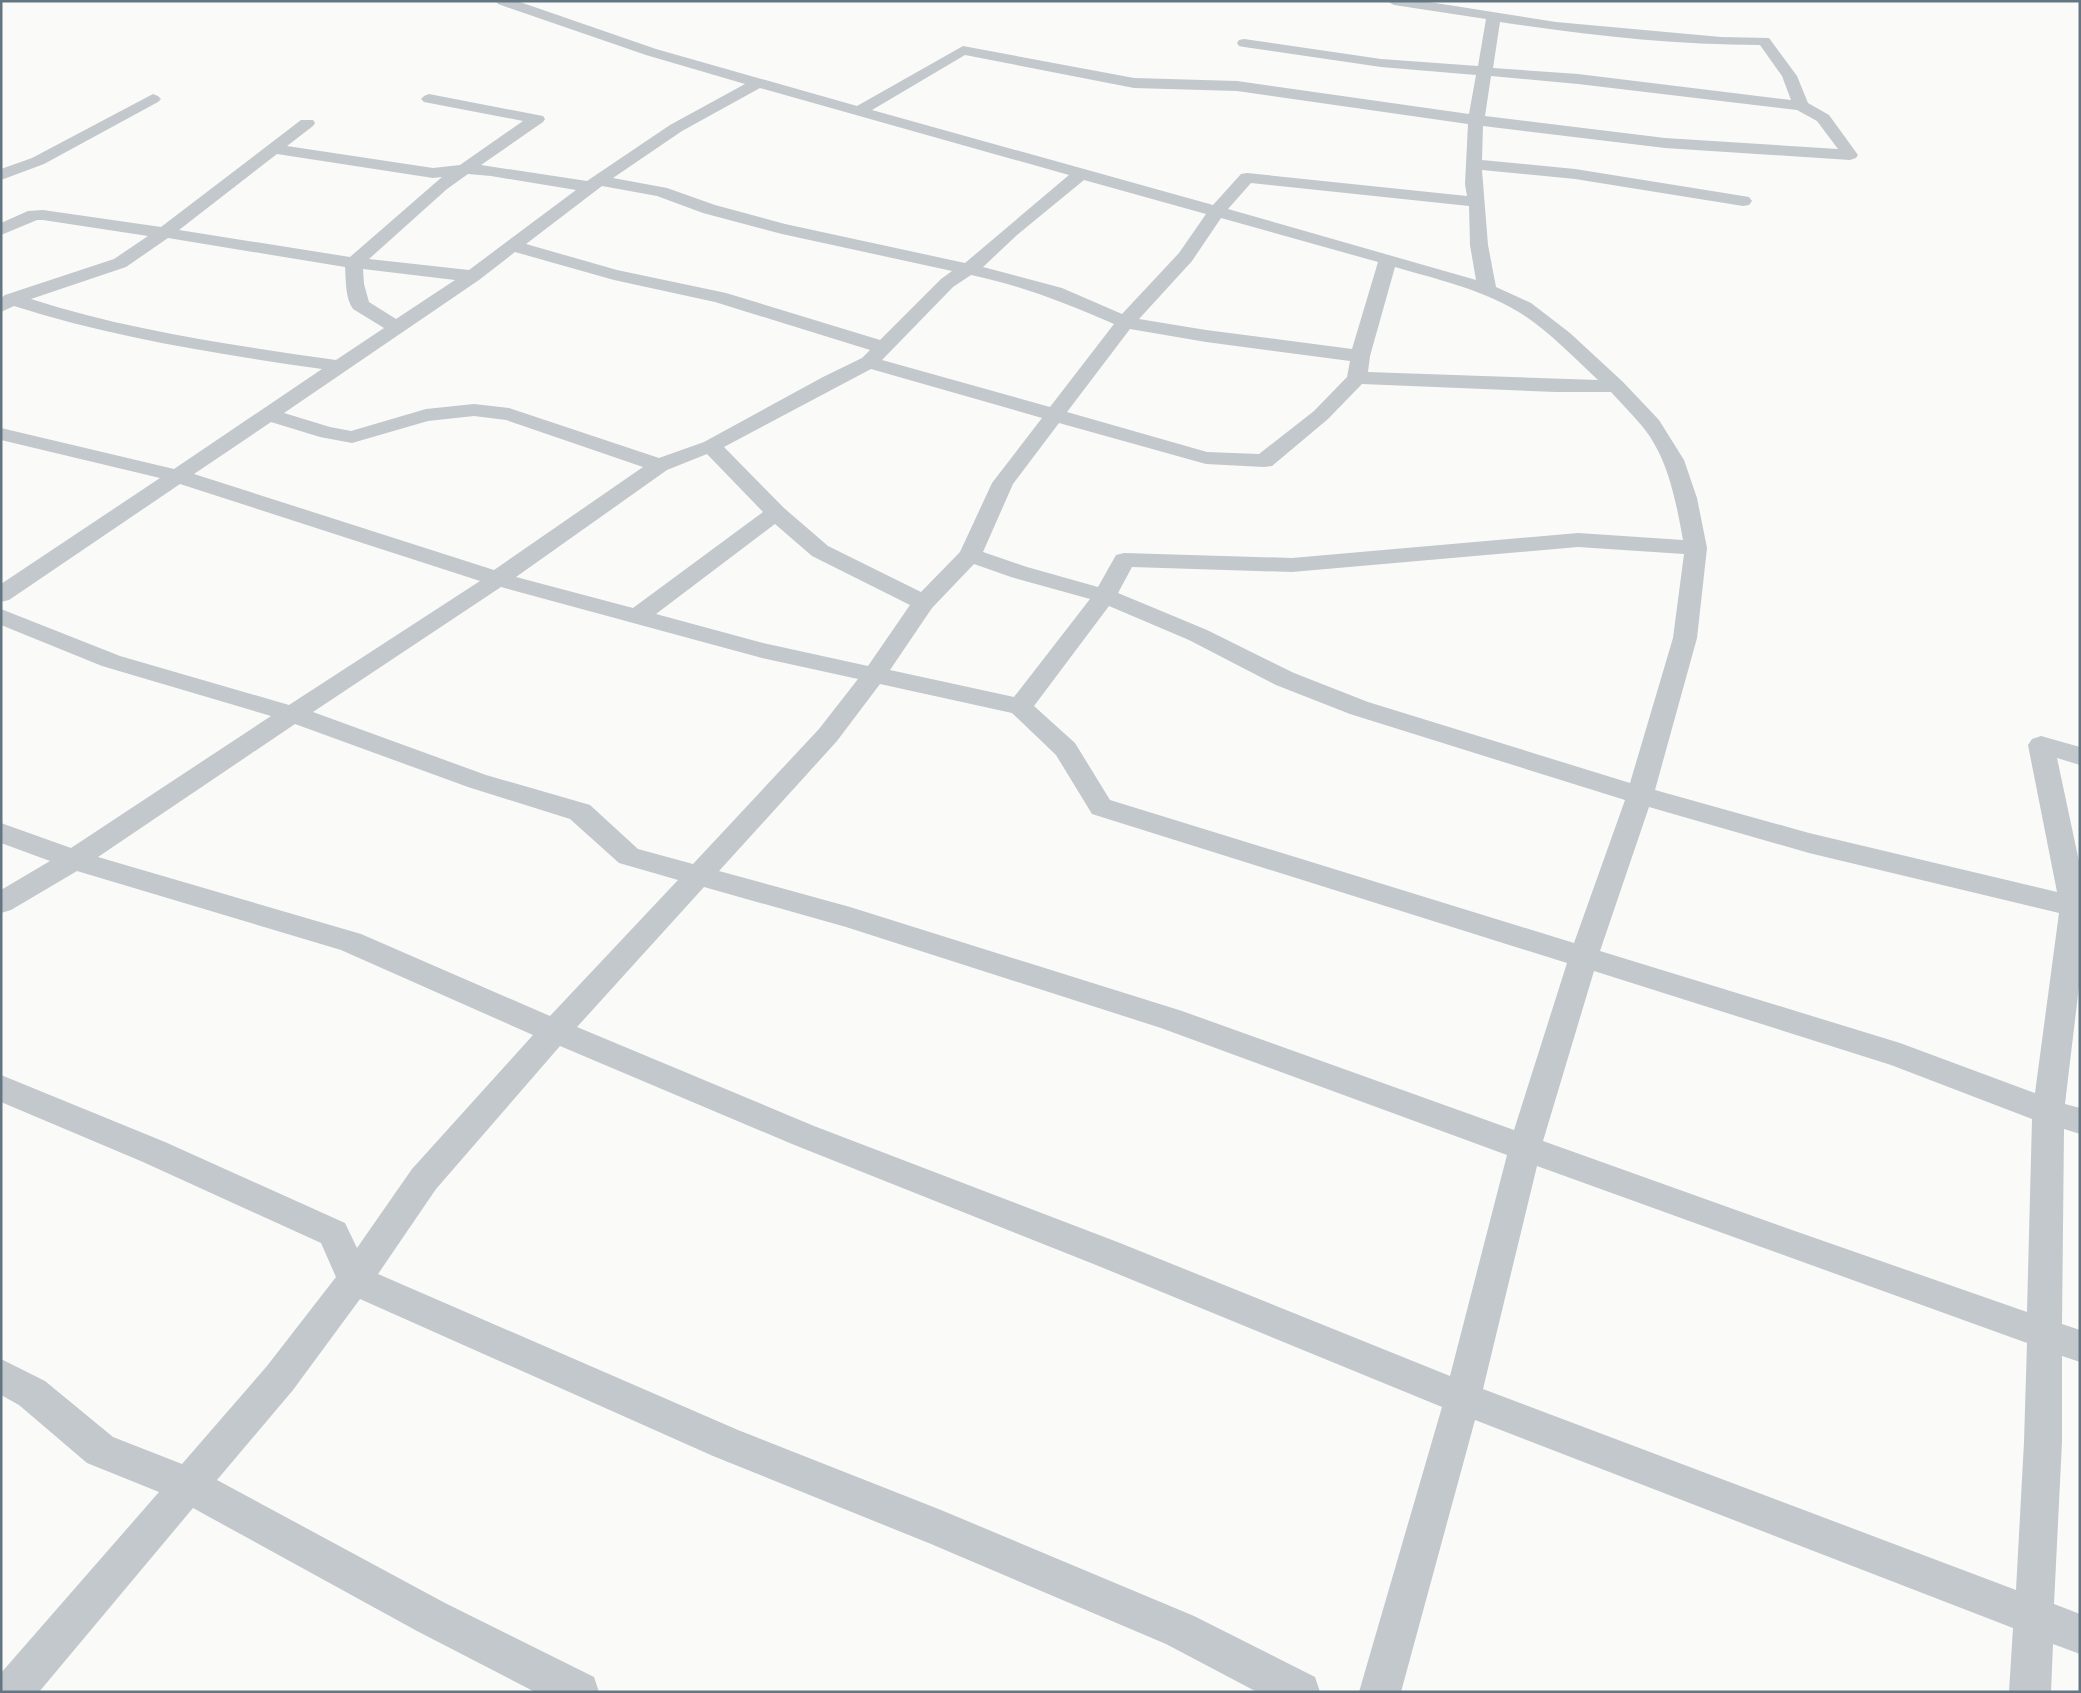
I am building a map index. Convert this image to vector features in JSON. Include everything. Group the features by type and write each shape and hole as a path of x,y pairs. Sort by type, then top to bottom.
{"street":[{"path":"503,1 650,52 1388,259 1487,290 1524,307 1563,337 1616,386 1652,424 1673,460 1686,498 1696,548 1685,638 1640,795 1584,956 1525,1148 1463,1398 1380,1692"},
{"path":"1394,1 1432,4 1556,26 1722,41 1764,41 1790,76 1800,106"},
{"path":"1487,290 1479,245 1477,202 1473,184 1476,120 1494,16"},
{"path":"858,111 963,50 1134,84 1237,86 1476,120 1665,143 1850,155 1823,118 1800,106 1578,78 1381,62 1244,43"},
{"path":"1,595 473,276 595,184 676,128 758,83"},
{"path":"1,175 38,161 153,99"},
{"path":"397,328 360,305 354,284 354,263 408,213 464,169 537,119 429,99"},
{"path":"7,303 120,263 164,233 307,123"},
{"path":"274,149 433,173 464,169 491,171 661,192 709,209 782,229 852,242 966,270 1006,277 1055,292 1125,322 1206,336 1360,356"},
{"path":"1474,164 1522,167 1619,179 1743,201"},
{"path":"1,903 74,860 292,714 459,606 659,465 710,446 830,380 869,362 946,283 982,259 1011,231 1082,173"},
{"path":"12,1692 280,1378 354,1280 424,1179 555,1031 828,734 874,675 924,603 970,554 1003,483 1125,322 1186,257 1216,212 1247,178 1477,202"},
{"path":"1,230 34,214 354,263 473,276"},
{"path":"512,246 614,275 719,297 882,347"},
{"path":"869,362 1206,458 1264,460 1321,415 1357,378 1360,356 1388,259"},
{"path":"7,303 196,345 340,366"},
{"path":"1357,378 1556,386 1616,386"},
{"path":"268,415 327,433 352,437 426,414 474,410 509,414 659,465"},
{"path":"1,434 178,476 498,578 762,650 1020,707 1066,749 1101,807 1900,1055 2048,1112 2080,1121"},
{"path":"710,446 776,513 820,551 924,603"},
{"path":"638,616 776,513"},
{"path":"1020,707 1104,596 1124,560 1292,565 1578,540 1696,548"},
{"path":"970,554 1019,572 1104,596 1198,635 1285,678 1359,708 1640,795 1809,843 2077,907"},
{"path":"1,616 111,661 292,714 477,781 580,812 629,856 850,918 1171,1019 1801,1248 2080,1346"},
{"path":"2030,1692 2043,1442 2048,1112 2077,907 2041,745 2080,756"},
{"path":"1,832 74,860 351,942 555,1031 803,1135 1108,1254 1463,1398 2080,1634"},
{"path":"1,1088 154,1152 333,1233 354,1280 726,1443 941,1529 1180,1630 1300,1692"},
{"path":"1,1376 32,1393 100,1450 188,1485 431,1617 579,1692"}]}
